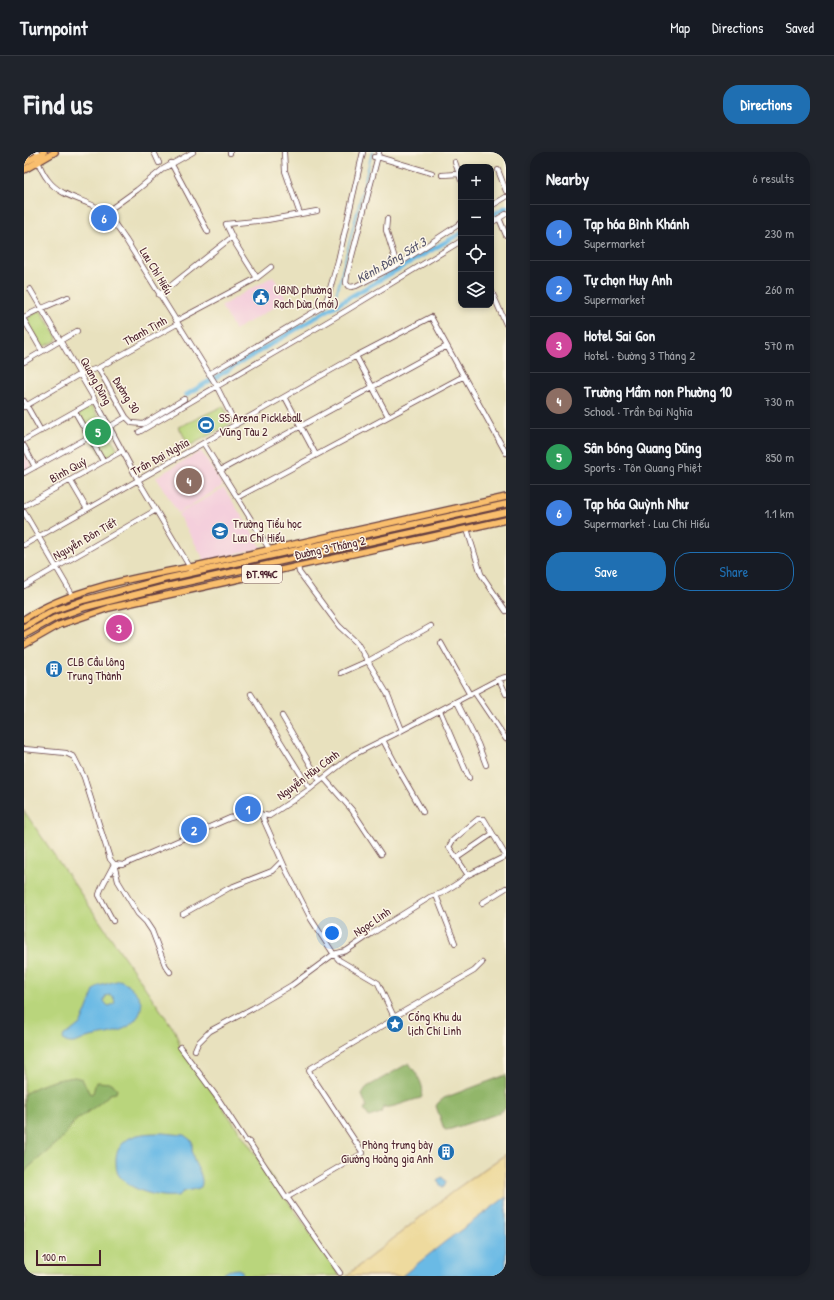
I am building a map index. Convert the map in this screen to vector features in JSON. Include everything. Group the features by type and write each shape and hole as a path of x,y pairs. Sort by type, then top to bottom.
{"main road":[{"path":"24,170 55,152"},
{"path":"24,163 40,153"},
{"name":"Đường 3 Tháng 2","path":"272,553 296,544 506,497"},
{"name":"Đường 3 Tháng 2","path":"24,627 50,612 84,600 192,570 272,553 296,550 506,504"},
{"name":"Đường 3 Tháng 2","path":"24,635 55,618 86,607 164,587 506,512"},
{"name":"Đường 3 Tháng 2","path":"24,645 46,631 64,623 109,608 506,520"},
{"path":"296,544 296,550"},
{"path":"280,562 282,570"},
{"name":"Đường 3 Tháng 2","path":"24,619 41,609 73,596 144,576 192,570"},
{"path":"42,625 46,631"}],"street":[{"path":"154,152 159,163"},
{"path":"104,213 171,163 193,152"},
{"path":"284,152 285,171 300,214"},
{"path":"209,374 317,310 325,303 338,261 363,152"},
{"name":"Lưu Chí Hiếu","path":"40,153 38,162 45,176 53,186 71,197 92,205 104,213 126,240 216,385 236,425"},
{"path":"432,174 377,155 347,275 347,285 351,287 356,286 397,265 458,225"},
{"path":"442,174 458,174 456,162"},
{"path":"171,163 208,232"},
{"path":"498,170 506,191"},
{"path":"494,204 506,197"},
{"path":"257,278 232,237 226,224 267,220 317,211"},
{"path":"494,221 506,214"},
{"path":"499,218 506,235"},
{"path":"387,219 386,230 397,265"},
{"path":"159,295 232,237"},
{"path":"139,432 216,385 344,312 458,243"},
{"name":"Thanh Tịnh","path":"25,404 80,374 98,368 177,324 178,320 257,278 271,267"},
{"name":"Quang Dũng","path":"30,289 42,307 95,400 138,480 192,570"},
{"path":"42,352 24,318 42,307 48,306 68,297"},
{"path":"494,297 506,324"},
{"name":"Trần Đại Nghĩa","path":"24,545 204,444 356,356 431,317 447,346"},
{"path":"24,362 78,331"},
{"path":"221,470 447,346 506,453"},
{"path":"356,356 388,416"},
{"name":"Đường 30","path":"98,368 126,417 132,423 143,424 184,399"},
{"path":"238,497 464,376"},
{"path":"285,397 316,455"},
{"path":"24,440 95,400"},
{"path":"25,404 41,430"},
{"path":"75,412 103,461"},
{"path":"109,427 126,417"},
{"path":"24,473 89,437"},
{"path":"204,444 272,553"},
{"path":"24,446 35,467"},
{"name":"Bình Quý","path":"24,506 122,451"},
{"path":"70,480 87,509"},
{"name":"Nguyễn Đôn Tiết","path":"24,586 156,510"},
{"path":"24,512 55,568 73,596"},
{"path":"466,529 480,574 506,611"},
{"path":"298,566 299,572 339,626 357,643 388,695 402,730"},
{"path":"341,673 368,661 432,626"},
{"path":"441,643 470,695"},
{"name":"Nguyễn Hữu Cảnh","path":"114,864 123,865 132,862 230,818 248,814 261,814 269,816 310,789 353,755 499,680 506,678"},
{"path":"499,680 506,694"},
{"path":"475,693 506,739"},
{"path":"251,694 310,789"},
{"path":"457,702 478,744 486,765"},
{"path":"440,711 468,778"},
{"path":"282,716 322,779 352,810 381,854"},
{"path":"383,740 423,812"},
{"path":"24,749 66,753 74,758 84,777 110,859 114,864 118,881 138,914 152,931 165,964 170,972"},
{"path":"261,814 282,861 311,919 339,960 378,983 395,1018"},
{"path":"468,875 449,847 453,840 478,819 484,819 506,856"},
{"path":"456,858 492,834"},
{"name":"Ngọc Linh","path":"195,1050 198,1043 210,1032 292,985 334,954 346,951 430,897 458,883 468,875 506,856"},
{"path":"183,914 229,888 272,871 282,861"},
{"path":"113,921 99,894 100,889 114,864"},
{"path":"482,904 506,888"},
{"path":"436,895 455,943"},
{"path":"286,1198 363,1153 310,1073 310,1070 314,1065 343,1050 474,971 482,963"},
{"path":"180,1047 219,1100 245,1140 249,1142 286,1198 289,1200 340,1273"}],"shaded area":[{"path":"273,276 287,300 235,330 221,306"},
{"path":"201,451 223,486 178,513 156,477"},
{"path":"24,453 30,463 30,468 24,471"},
{"name":"Trường Tiểu học Lưu Chí Hiếu","path":"224,488 262,548 205,561 178,514"}],"green space":[{"path":"40,310 57,337 56,341 43,347 26,319"},
{"path":"90,406 93,408 117,448 116,452 106,458 102,457 79,416 79,412"},
{"name":"SS Arena Pickleball Vũng Tàu 2","path":"223,406 232,423 189,446 179,427"},
{"path":"24,811 175,1031 180,1046 340,1276 24,1276"},
{"path":"409,1063 421,1084 421,1098 391,1107 383,1107 381,1113 369,1117 364,1109 367,1107 362,1095 367,1087"},
{"path":"506,1075 506,1108 497,1114 451,1129 444,1129 436,1106 438,1103 444,1098"},
{"path":"75,1077 82,1079 90,1094 93,1093 96,1082 112,1083 117,1089 116,1093 110,1094 74,1122 63,1138 28,1168 24,1174 24,1094 49,1082"}],"sand":[{"path":"506,1154 506,1227 437,1276 346,1276 456,1189"}],"water":[{"path":"120,980 125,983 135,992 141,1002 140,1013 131,1024 121,1030 90,1037 74,1043 64,1041 64,1035 81,1023 94,991 99,986","holes":["109,995 113,997 115,1001 114,1004 109,1006 107,1005 104,1001 106,996"]},
{"path":"163,1133 184,1135 192,1141 193,1158 202,1180 201,1187 185,1191 177,1196 161,1196 136,1189 123,1180 118,1174 116,1167 116,1156 119,1148 125,1141 140,1134"},
{"path":"442,1177 446,1182 442,1187 437,1181"},
{"path":"506,1197 506,1276 402,1276 446,1241"},
{"path":"238,1269 242,1271 243,1276 219,1276 230,1270"}],"waterway":[{"path":"333,307 372,152"},
{"name":"Kênh Đồng Sát 3","path":"494,214 506,207"},
{"path":"186,395 458,235"}],"place":[{"name":"Tạp hóa Quỳnh Như","path":"104,218"},
{"name":"UBND phường Rạch Dừa (mới)","path":"261,297"},
{"name":"SS Arena Pickleball Vũng Tàu 2","path":"206,425"},
{"name":"Sân bóng Quang Dũng","path":"98,432"},
{"name":"Trường Mầm non Phường 10","path":"189,481"},
{"name":"Trường Tiểu học Lưu Chí Hiếu","path":"220,531"},
{"name":"Hotel Sai Gon","path":"119,628"},
{"name":"CLB Cầu lông Trung Thành","path":"54,669"},
{"name":"Tạp hóa Bình Khánh","path":"248,809"},
{"name":"Tự chọn Huy Anh","path":"194,830"},
{"name":"Cổng Khu du lịch Chí Linh","path":"395,1024"},
{"name":"Phòng trưng bày Giường Hoàng gia Anh","path":"446,1152"}]}
